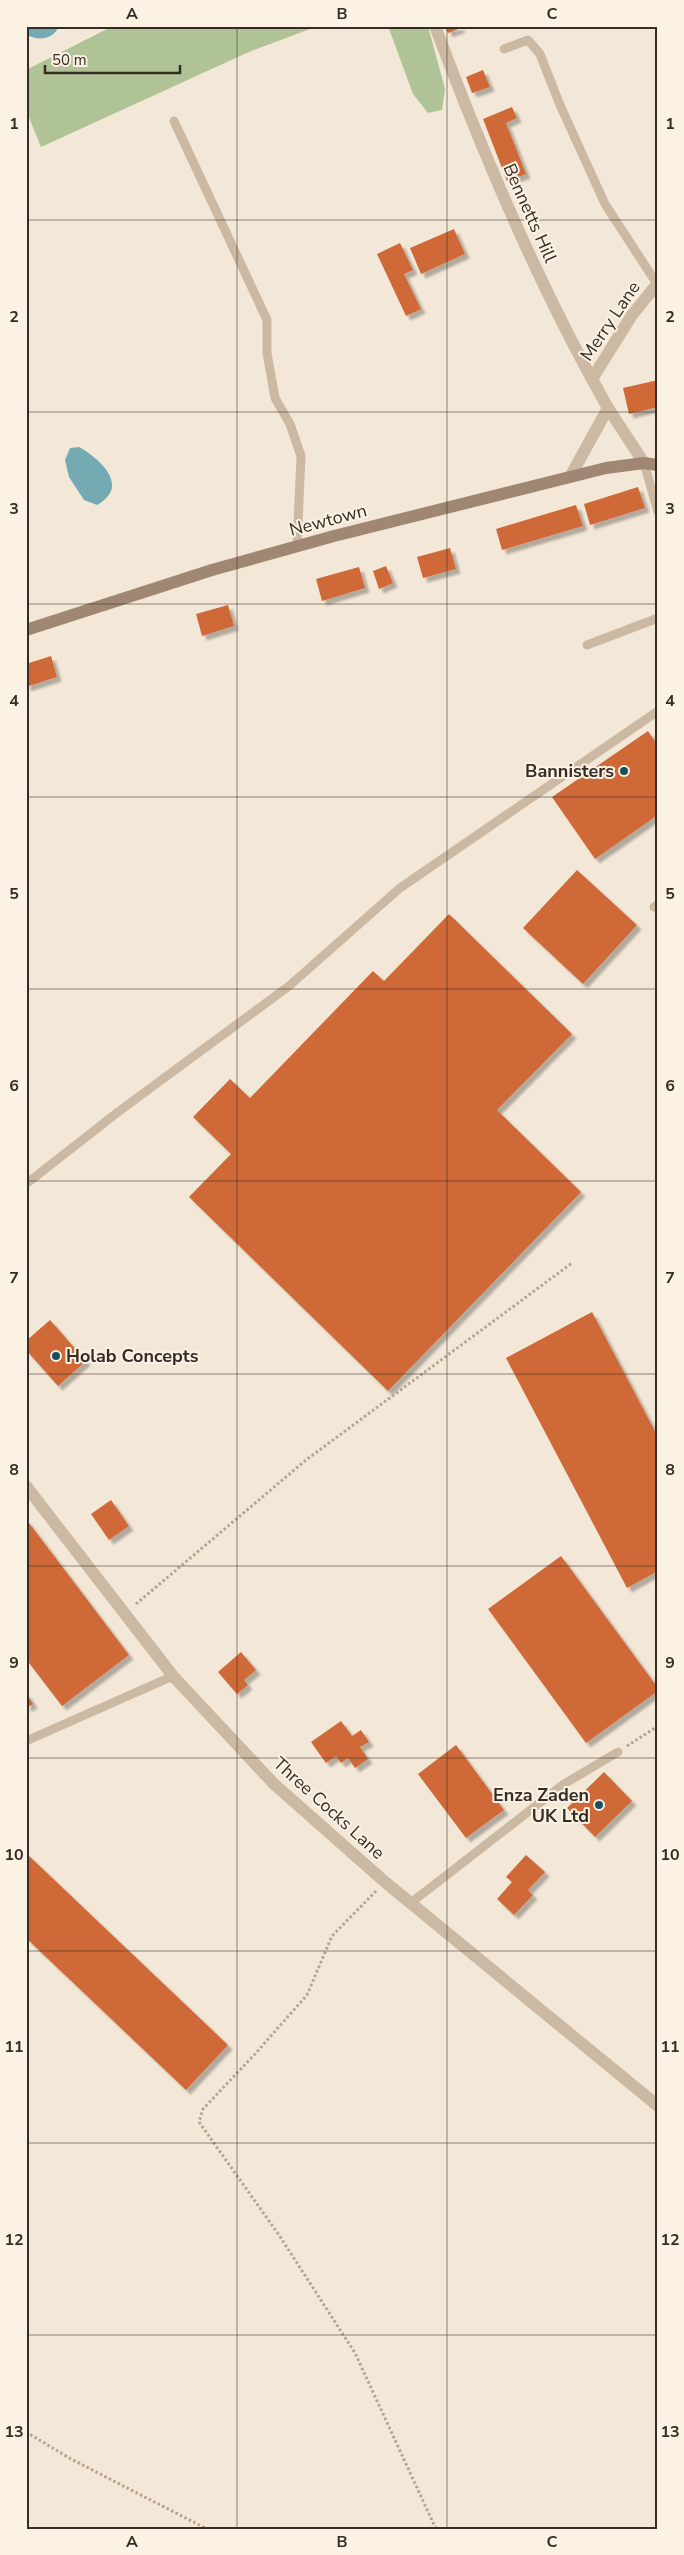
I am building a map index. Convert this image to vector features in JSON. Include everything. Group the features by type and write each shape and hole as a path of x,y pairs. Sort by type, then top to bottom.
{"main road":[{"name":"Newtown","path":"26,630 212,570 297,546 570,477 644,463 658,465"}],"street":[{"name":"Bennetts Hill","path":"435,26 465,108 507,206 552,303 608,408 644,463"},
{"name":"Merry Lane","path":"592,379 632,315 657,284"},
{"path":"570,477 608,408"},
{"name":"Three Cocks Lane","path":"26,1486 173,1676 274,1784 385,1882 412,1902 502,1980 658,2106"}],"lane":[{"path":"504,50 528,40 540,54 560,104 605,204 657,284"},
{"path":"174,121 267,320 267,353 275,398 290,424 301,456 297,546"},
{"path":"644,463 658,512"},
{"path":"587,645 658,618"},
{"path":"26,1184 118,1112 289,986 400,888 658,711"},
{"path":"26,1741 173,1676"},
{"path":"412,1902 564,1784 618,1752"}],"path":[{"path":"125,1613 306,1460 572,1263"},
{"path":"618,1752 658,1726"},
{"path":"385,1882 332,1936 307,1995 256,2054 203,2109 199,2122 279,2235 355,2354 436,2529"},
{"path":"26,2432 71,2459 207,2529"}],"green space":[{"path":"113,26 318,26 251,51 41,147 26,110 26,70"},
{"path":"388,26 428,26 445,89 442,110 428,113 413,94"}],"water":[{"path":"26,26 59,26 49,37 36,38 27,35"},
{"path":"79,447 103,466 109,473 112,481 111,490 107,498 97,505 84,500 69,477 65,460 70,448"}],"building":[{"path":"445,26 460,26 461,28 448,33"},
{"path":"483,70 490,87 472,93 466,77"},
{"path":"512,107 517,118 506,123 526,174 507,181 483,119"},
{"path":"454,229 465,254 421,274 410,248"},
{"path":"400,243 413,270 404,274 421,309 406,316 377,254"},
{"path":"658,380 658,407 629,414 623,388"},
{"path":"638,487 645,508 590,525 584,504"},
{"path":"576,505 583,526 502,550 496,529"},
{"path":"450,548 456,569 423,578 417,557"},
{"path":"386,566 393,583 379,589 373,571"},
{"path":"359,567 365,588 322,601 316,579"},
{"path":"228,605 234,626 202,636 196,614"},
{"path":"51,656 57,677 26,687 26,664"},
{"name":"Bannisters","path":"648,731 658,746 658,815 595,859 552,797"},
{"path":"577,870 637,925 583,984 523,928"},
{"path":"449,914 572,1034 497,1110 581,1192 388,1391 189,1197 231,1154 193,1117 230,1079 250,1098 373,971 384,981"},
{"path":"592,1312 658,1437 658,1571 627,1588 506,1358"},
{"name":"Holab Concepts","path":"50,1320 86,1361 58,1386 26,1350 26,1341"},
{"path":"111,1500 129,1526 109,1540 91,1514"},
{"path":"26,1519 129,1655 62,1706 26,1659"},
{"path":"561,1556 658,1688 658,1691 586,1743 488,1609"},
{"path":"241,1652 256,1670 244,1680 248,1685 237,1694 218,1672"},
{"path":"26,1692 33,1704 26,1708"},
{"path":"341,1721 352,1736 361,1730 369,1742 360,1747 368,1759 355,1768 348,1758 341,1763 336,1756 326,1763 311,1742"},
{"path":"456,1745 504,1810 466,1838 418,1774"},
{"name":"Enza Zaden UK Ltd","path":"604,1772 632,1801 595,1837 567,1808"},
{"path":"26,1853 228,2045 186,2090 26,1938"},
{"path":"526,1855 545,1872 528,1890 533,1895 514,1915 497,1899 512,1882 506,1877"}],"place":[{"name":"Bannisters","path":"624,771"},
{"name":"Holab Concepts","path":"56,1356"},
{"name":"Enza Zaden UK Ltd","path":"599,1805"}]}
